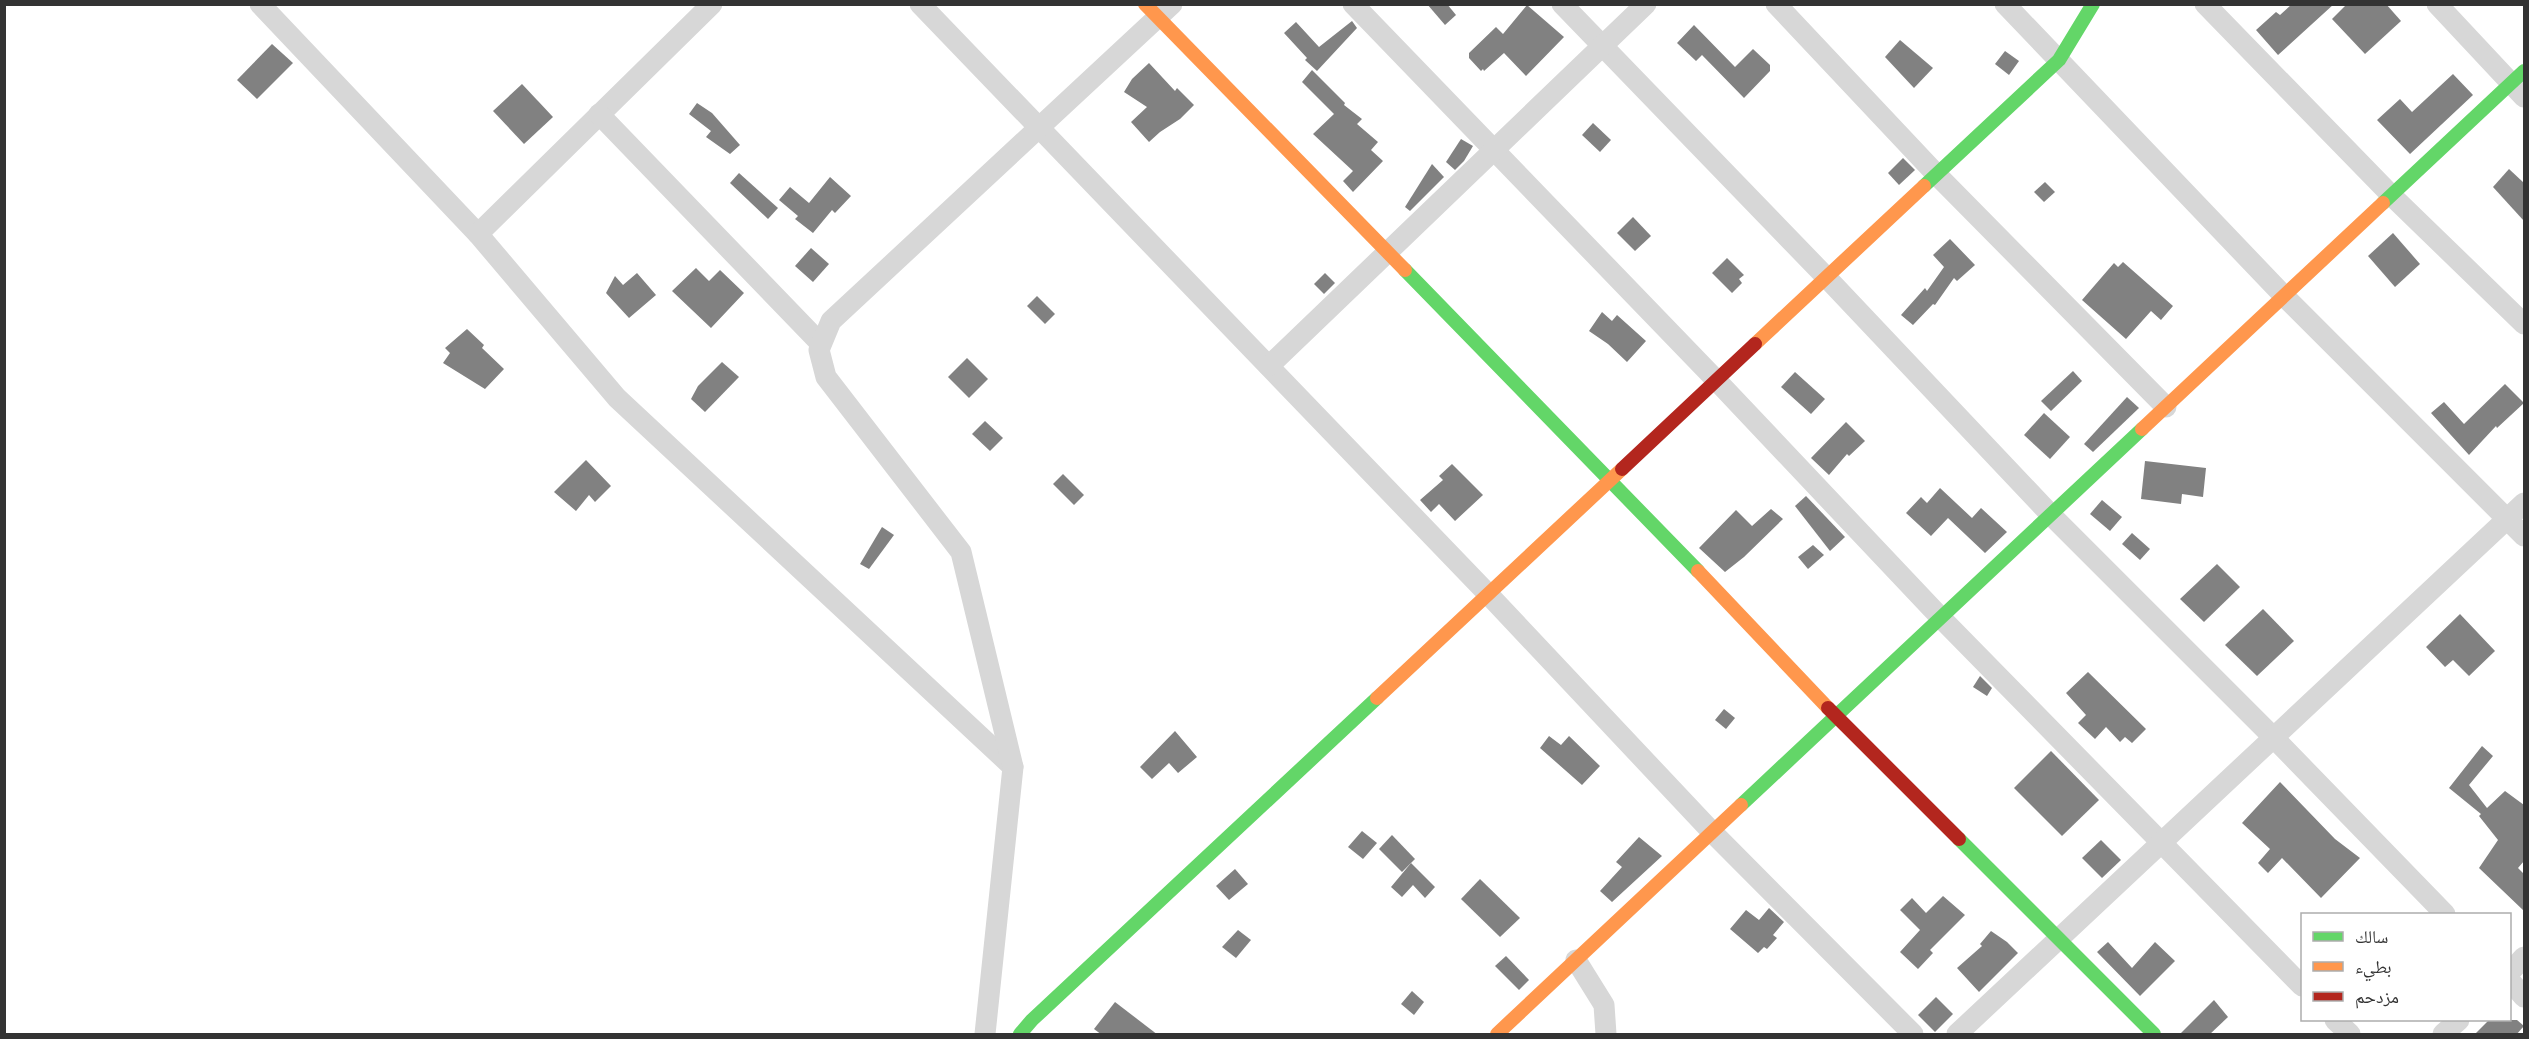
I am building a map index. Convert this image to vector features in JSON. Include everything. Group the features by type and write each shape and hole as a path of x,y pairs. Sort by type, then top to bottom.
{"street":[{"path":"260,4 478,234 617,398 1013,767"},
{"path":"478,234 712,4"},
{"path":"920,4 1488,594 1713,832 1912,1035"},
{"path":"1353,4 1717,381 1941,618 2163,841 2301,985"},
{"path":"1562,4 1827,278 2051,515 2274,738 2443,913"},
{"path":"1269,366 1646,4"},
{"path":"1776,4 1937,175 2166,407"},
{"path":"2005,4 2284,296 2524,536"},
{"path":"1020,1035 1032,1020 2059,60 2093,4"},
{"path":"2205,4 2392,196 2524,324"},
{"path":"1497,1035 2284,296 2392,196 2520,84 2437,4"},
{"path":"985,1035 1013,767 961,552 826,377 819,350 831,321 1039,128 1158,9 1388,253 1611,480 1836,716 2060,938 2154,1035"},
{"path":"599,114 821,344"},
{"path":"1957,1035 2524,503"},
{"path":"2511,971 2524,957"},
{"path":"1576,960 1605,1005 1606,1035"},
{"path":"2511,982 2524,997"},
{"path":"2336,1021 2350,1035"},
{"path":"2443,1035 2458,1021"}],"building":[{"path":"1427,4 1447,4 1456,15 1445,25"},
{"path":"2292,4 2334,4 2278,55 2256,30 2276,12 2280,15"},
{"path":"2347,4 2386,4 2401,21 2365,54 2332,19"},
{"path":"1527,5 1564,37 1526,76 1504,53 1484,71 1483,69 1481,71 1469,58 1469,53 1496,27 1503,34"},
{"path":"1352,21 1357,28 1317,71 1305,60 1307,58 1284,33 1296,22 1319,47"},
{"path":"1694,25 1735,67 1753,49 1770,65 1770,71 1744,98 1702,55 1696,61 1677,43"},
{"path":"1900,40 1933,68 1914,88 1885,57"},
{"path":"272,44 293,63 257,99 237,80"},
{"path":"2005,51 2019,61 2009,75 1995,64"},
{"path":"1149,63 1175,91 1177,88 1194,105 1180,119 1149,142 1131,122 1147,107 1124,92 1132,79"},
{"path":"1312,70 1345,103 1344,105 1362,119 1357,124 1378,142 1371,150 1383,161 1353,192 1343,181 1353,171 1313,134 1334,114 1302,82"},
{"path":"2453,74 2473,95 2410,154 2377,120 2400,99 2412,112"},
{"path":"522,84 553,117 524,144 493,111"},
{"path":"697,103 712,113 740,145 730,154 706,137 711,131 689,114"},
{"path":"1593,123 1611,140 1600,152 1582,135"},
{"path":"1461,139 1473,146 1455,170 1446,162"},
{"path":"1903,158 1915,170 1899,185 1888,173"},
{"path":"1432,164 1444,177 1410,211 1405,207"},
{"path":"2509,169 2524,183 2524,221 2493,187"},
{"path":"739,173 778,208 768,219 730,183"},
{"path":"830,177 851,196 835,213 832,210 813,233 795,219 798,216 779,200 790,187 809,203"},
{"path":"2045,182 2055,192 2044,202 2034,192"},
{"path":"1633,217 1651,236 1635,251 1617,233"},
{"path":"2393,233 2420,264 2395,287 2368,256"},
{"path":"1950,239 1975,265 1957,281 1954,278 1935,305 1933,304 1913,325 1901,315 1925,288 1927,291 1944,267 1933,255"},
{"path":"811,248 829,264 813,282 795,266"},
{"path":"1727,258 1744,275 1739,279 1742,283 1732,293 1712,273"},
{"path":"2123,262 2173,306 2161,320 2151,311 2126,339 2082,300 2114,263 2118,267"},
{"path":"696,268 709,281 720,270 744,293 711,328 672,291"},
{"path":"637,273 656,295 629,318 606,293 615,276 623,285"},
{"path":"1325,273 1335,283 1324,294 1314,284"},
{"path":"1037,296 1055,314 1045,324 1027,306"},
{"path":"1602,312 1612,321 1617,315 1646,341 1627,362 1608,344 1589,331"},
{"path":"467,329 484,345 482,348 504,369 485,389 443,363 450,353 445,348"},
{"path":"967,358 988,379 969,398 948,377"},
{"path":"722,362 739,377 705,412 691,399 698,386"},
{"path":"2073,371 2082,381 2051,411 2041,401"},
{"path":"1795,372 1825,399 1811,414 1781,387"},
{"path":"2505,384 2524,403 2497,428 2496,426 2469,455 2431,413 2444,402 2464,424"},
{"path":"2127,397 2139,408 2093,452 2084,444"},
{"path":"2044,413 2070,437 2050,459 2024,435"},
{"path":"985,421 1003,438 990,451 972,434"},
{"path":"1846,422 1865,441 1849,456 1847,454 1829,475 1811,458"},
{"path":"586,460 611,486 595,502 589,495 576,511 554,492"},
{"path":"2145,461 2206,468 2203,497 2182,494 2181,504 2141,499"},
{"path":"1452,464 1483,495 1455,521 1439,504 1431,512 1420,500 1443,480 1439,476"},
{"path":"1063,474 1084,495 1074,505 1053,484"},
{"path":"1940,488 1972,518 1981,508 2007,532 1985,553 1948,518 1931,536 1906,513 1921,497 1927,503"},
{"path":"1806,496 1845,537 1830,551 1795,506"},
{"path":"2102,500 2122,517 2110,531 2090,514"},
{"path":"1771,509 1783,519 1725,572 1699,548 1736,510 1752,526"},
{"path":"882,527 894,535 869,569 860,564"},
{"path":"2132,533 2150,549 2140,560 2122,544"},
{"path":"1813,545 1824,555 1808,569 1798,557"},
{"path":"2217,564 2240,587 2204,622 2180,599"},
{"path":"2263,609 2294,641 2257,676 2225,645"},
{"path":"2460,614 2495,651 2469,676 2453,660 2445,667 2426,647"},
{"path":"2088,672 2146,729 2132,743 2125,737 2120,742 2106,727 2095,739 2078,723 2086,715 2066,693"},
{"path":"1980,676 1992,688 1987,696 1973,687"},
{"path":"1724,709 1735,718 1726,729 1715,720"},
{"path":"1175,731 1197,757 1178,773 1169,763 1152,779 1140,767"},
{"path":"1549,736 1561,745 1569,736 1600,766 1582,785 1540,748"},
{"path":"2482,746 2493,756 2469,785 2487,808 2505,791 2524,805 2524,861 2518,868 2524,874 2524,911 2479,868 2498,840 2479,816 2481,814 2449,788"},
{"path":"2051,751 2099,800 2062,836 2014,788"},
{"path":"2280,782 2335,839 2360,858 2321,898 2282,858 2268,873 2258,863 2270,849 2242,823"},
{"path":"1362,831 1377,843 1363,859 1348,847"},
{"path":"1392,835 1415,859 1402,872 1379,849"},
{"path":"1639,837 1662,856 1612,902 1600,891 1622,867 1616,862"},
{"path":"2101,840 2121,860 2102,878 2082,858"},
{"path":"1411,863 1435,887 1425,898 1413,885 1402,897 1391,887"},
{"path":"1235,869 1248,884 1229,900 1216,886"},
{"path":"1480,879 1520,918 1500,937 1461,899"},
{"path":"1943,896 1965,915 1930,950 1933,953 1918,969 1900,952 1920,930 1900,910 1912,898 1926,913"},
{"path":"1769,908 1784,922 1773,935 1777,938 1767,949 1764,947 1758,953 1730,929 1746,910 1759,920"},
{"path":"1238,930 1251,940 1236,958 1222,947"},
{"path":"1991,931 2018,953 1979,992 1957,968 1982,946 1980,944"},
{"path":"2108,942 2132,968 2155,942 2175,961 2140,996 2097,952"},
{"path":"1506,956 1529,980 1519,990 1495,966"},
{"path":"1412,991 1424,1002 1414,1015 1401,1004"},
{"path":"1936,997 1953,1014 1935,1032 1918,1015"},
{"path":"2214,1000 2228,1017 2209,1035 2179,1035"},
{"path":"1115,1002 1158,1035 1102,1035 1094,1029"},
{"path":"2517,1020 2524,1026 2516,1035 2474,1035 2488,1021"}],"traffic: fast":[{"path":"1924,186 2059,60 2093,4"},
{"path":"2383,203 2524,71"},
{"path":"1405,270 1698,571"},
{"path":"1741,805 2142,429"},
{"path":"1020,1034 1032,1020 1377,698"},
{"path":"1959,839 2154,1034"}],"traffic: slow":[{"path":"1145,4 1405,270"},
{"path":"1755,344 1924,186"},
{"path":"2142,429 2383,203"},
{"path":"1377,698 1622,469"},
{"path":"1698,571 1828,708"},
{"path":"1497,1034 1741,805"}],"traffic: jam":[{"path":"1622,469 1755,344"},
{"path":"1828,708 1959,839"}]}
